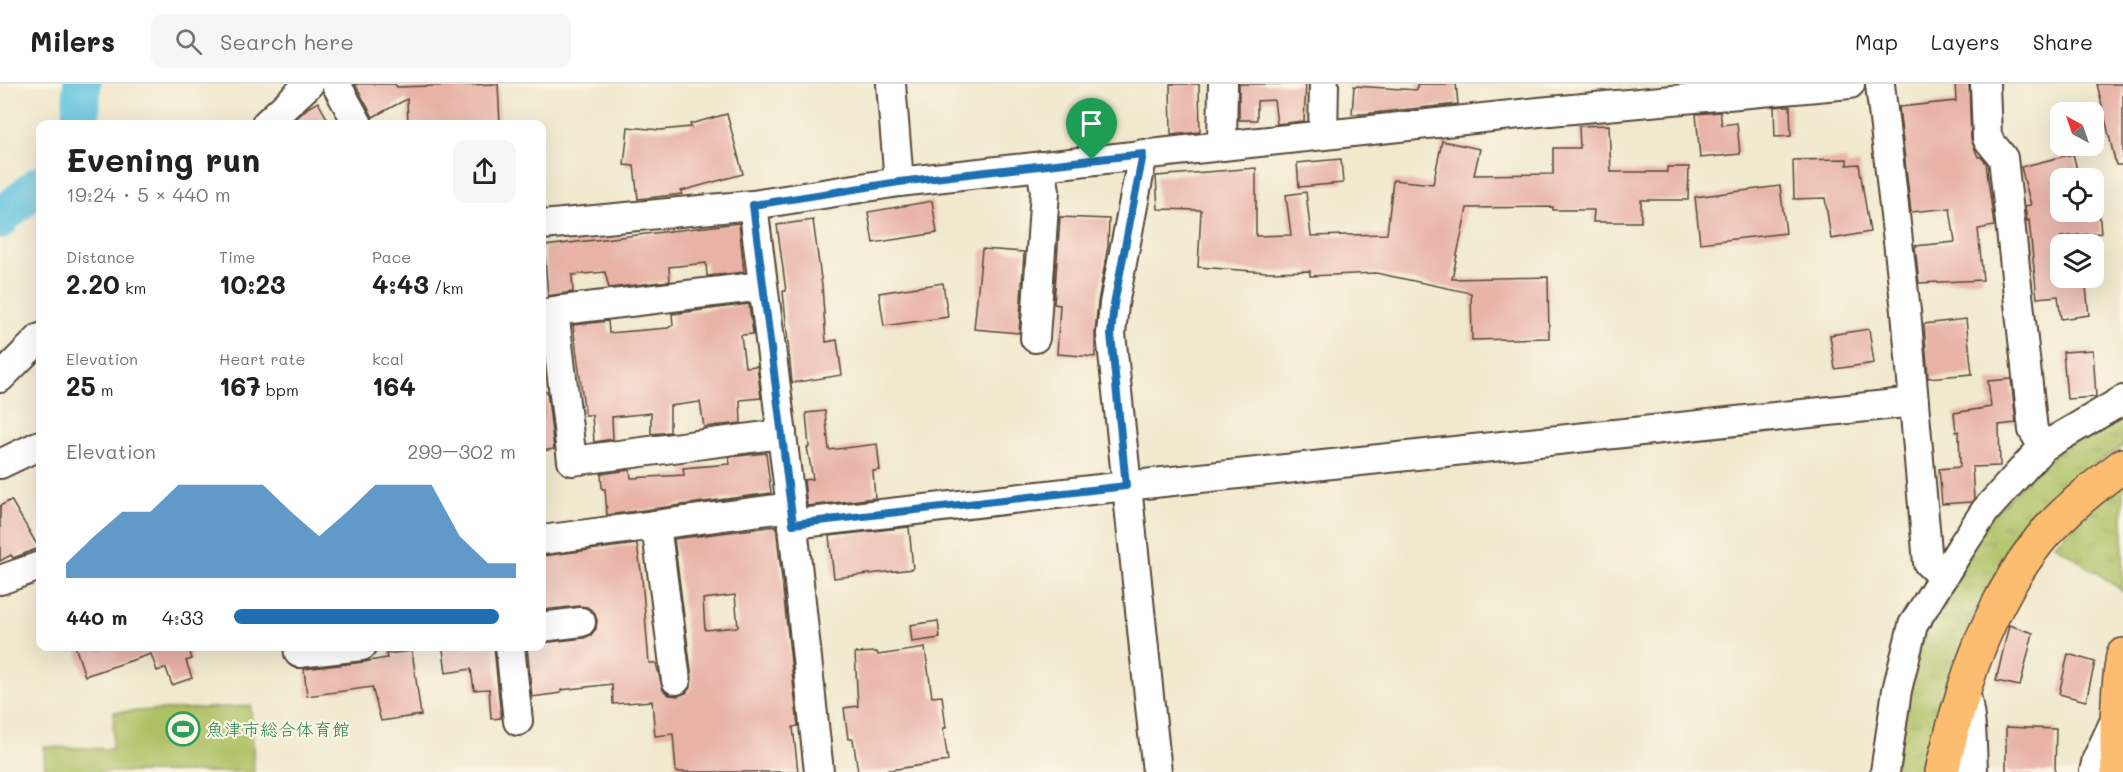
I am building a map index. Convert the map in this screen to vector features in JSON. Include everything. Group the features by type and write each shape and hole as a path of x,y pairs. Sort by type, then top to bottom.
{"highway":[{"path":"1942,772 1964,688 1983,635 1999,600 2042,538 2067,511 2123,465"},
{"path":"2118,772 2116,718 2118,683 2123,655"}],"street":[{"path":"270,120 309,84"},
{"path":"336,84 356,120"},
{"path":"891,84 899,182"},
{"path":"1222,146 1223,84"},
{"path":"1323,135 1324,84"},
{"path":"546,225 753,205 899,182 1143,154 1539,112 1804,86 1850,84"},
{"path":"1880,84 1906,311 1929,563 1943,576"},
{"path":"1985,84 1987,138 2003,158 2033,430 2043,447"},
{"path":"1143,154 1114,304 1111,334 1157,772"},
{"path":"1035,338 1046,191 1041,166"},
{"path":"753,205 792,516 819,772"},
{"path":"763,286 554,311 572,461 782,434"},
{"path":"0,378 36,342"},
{"path":"1885,772 1897,690 1913,625 1943,576 1985,511 2043,447 2123,400"},
{"path":"546,539 656,525 792,516 1126,486 1914,402"},
{"path":"2,455 36,446"},
{"path":"656,525 676,681"},
{"path":"0,580 36,567"},
{"path":"546,626 581,622"},
{"path":"299,651 299,653 317,651"},
{"path":"511,651 518,721"},
{"path":"1964,688 1971,723 1973,772"},
{"path":"2094,772 2097,759 2116,718"}],"green space":[{"path":"2123,410 2123,446 2094,465 2018,545 1973,614 1921,772 1894,772 1925,616 1985,524 2043,462"},
{"path":"2123,482 2123,591 2054,544"},
{"name":"魚津市総合体育館","path":"251,706 254,772 45,772 44,747 112,749 114,712"}],"building":[{"path":"355,84 395,84 397,87 498,84 500,120 408,120 407,99 373,117"},
{"path":"1170,84 1199,84 1200,132 1171,135"},
{"path":"1239,84 1306,84 1304,121 1277,124 1274,100 1257,101 1257,120 1239,120"},
{"path":"1417,84 1456,84 1458,104 1352,114 1354,86 1417,90"},
{"path":"1955,84 1969,84 1971,139 1978,157 1986,163 1994,226 1978,229 1983,280 1919,283 1915,246 1955,242 1950,208 1911,212 1899,107 1956,101"},
{"path":"2097,84 2123,84 2123,165 2116,165 2104,114 2104,102 2101,102"},
{"path":"318,102 328,120 294,120"},
{"path":"1790,106 1791,136 1775,137 1774,107"},
{"path":"1720,112 1722,125 1737,123 1740,154 1700,158 1696,114"},
{"path":"727,114 743,174 681,191 682,194 638,199 634,166 624,165 628,127 660,130 691,127 690,124"},
{"path":"1609,125 1611,172 1667,172 1667,167 1689,167 1688,200 1641,200 1641,222 1593,222 1594,210 1553,210 1553,207 1467,208 1452,279 1548,277 1549,338 1472,340 1471,293 1376,273 1310,276 1310,271 1267,272 1198,267 1201,210 1158,209 1156,176 1256,168 1256,236 1291,235 1286,195 1306,192 1311,236 1387,234 1393,180 1433,184 1442,141 1480,149 1474,175 1553,174 1553,148 1580,148 1579,126"},
{"path":"2074,156 2076,168 2050,168 2050,222 2100,222 2101,233 2050,234 2050,288 2086,288 2089,315 2061,319 2058,296 2037,298 2029,220 2027,221 2025,206 2031,205 2021,167"},
{"path":"1341,159 1343,183 1299,187 1297,163"},
{"path":"1847,159 1847,165 1859,164 1870,232 1831,239 1825,198 1794,199 1793,160"},
{"path":"1780,186 1786,233 1700,243 1695,197"},
{"path":"932,201 937,233 873,243 868,212"},
{"path":"1060,217 1109,219 1108,246 1098,302 1095,357 1057,354 1060,305 1054,304"},
{"path":"813,220 822,286 826,342 837,340 842,375 792,383 783,291 786,291 777,225"},
{"path":"739,223 744,272 707,276 706,263 669,267 670,281 609,288 605,272 572,275 573,292 548,296 546,246"},
{"path":"982,249 1024,252 1019,333 974,329"},
{"path":"943,283 948,317 884,326 879,293"},
{"path":"749,304 753,334 741,335 745,367 757,366 761,398 740,400 741,423 704,427 700,402 670,406 670,432 651,434 651,413 612,417 613,439 594,442 592,415 585,415 573,325 608,321 609,333 668,328 673,325 672,314"},
{"path":"1966,319 1972,374 1928,378 1924,324"},
{"path":"1869,329 1874,363 1835,369 1830,335"},
{"path":"2093,350 2096,397 2067,399 2063,352"},
{"path":"2011,379 2016,423 1999,425 2000,466 1972,467 1974,499 1971,502 1942,504 1939,469 1960,467 1959,431 1956,432 1954,413 1991,407 1988,381"},
{"path":"546,391 547,391 554,449 546,450"},
{"path":"825,411 829,450 877,444 880,470 873,471 875,498 807,506 804,480 813,479 807,447 809,447 806,413"},
{"path":"766,453 771,493 607,515 601,474 630,470 631,478 684,475 683,468 730,464 729,457"},
{"path":"11,500 36,543 36,549 13,558 11,555 0,561 0,506"},
{"path":"776,526 798,726 793,727 798,772 676,772 673,734 655,736 652,701 613,704 612,684 561,690 561,693 532,697 527,651 546,651 546,643 584,638 591,635 596,629 597,620 594,612 587,607 546,610 546,555 637,544 649,663 656,663 663,690 669,695 678,696 686,693 691,686 692,678 674,539","holes":["735,595 738,627 705,630 703,599"]},
{"path":"909,527 913,569 834,578 829,536"},
{"path":"938,621 940,638 912,642 910,625"},
{"path":"2009,625 2033,633 2020,686 1996,681"},
{"path":"925,648 932,697 942,696 946,728 943,728 948,761 877,772 858,772 853,739 848,739 844,708 858,706 855,653 877,652 878,655"},
{"path":"77,651 190,651 192,659 186,661 192,678 172,685 166,668 157,671 151,654 85,676"},
{"path":"412,651 421,715 381,721 372,687 307,696 304,669 364,662 387,658 386,654"},
{"path":"443,651 494,651 501,718 491,719 489,689 474,690 471,669 446,673"},
{"path":"2068,654 2095,662 2086,701 2059,694"},
{"path":"2006,727 2056,729 2055,772 2006,772"}],"waterway":[{"path":"81,120 82,84"},
{"path":"0,220 36,187"}],"place":[{"name":"魚津市総合体育館","path":"183,729"}],"route":[{"path":"1143,154 1114,304 1111,334 1126,486 793,524 753,205 899,182 1092,160 1143,154"}]}
